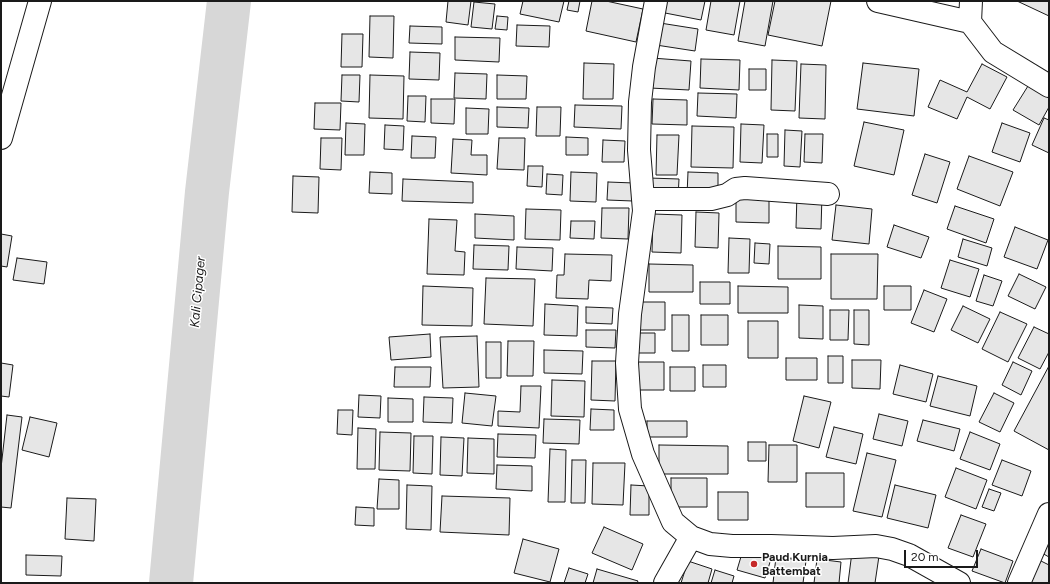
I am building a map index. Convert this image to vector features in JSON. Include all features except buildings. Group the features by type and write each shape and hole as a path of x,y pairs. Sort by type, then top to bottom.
{"street":[{"path":"1,138 40,1"},
{"path":"656,1 644,67 640,102 639,150 644,211 630,314 627,356 630,409 643,454 673,522 690,537 710,544 732,546 833,548 876,546 892,549 909,555 959,583"},
{"path":"878,1 970,22 994,52 1049,86"},
{"path":"970,22 971,1"},
{"path":"642,199 711,199 727,194 736,189 745,188 828,194"},
{"path":"1019,583 1049,514"},
{"path":"665,583 690,537"}],"waterway":[{"name":"Kali Cipager","path":"171,583 207,192 229,1"}],"place":[{"name":"Paud Kurnia Battembat","path":"754,564"}]}
